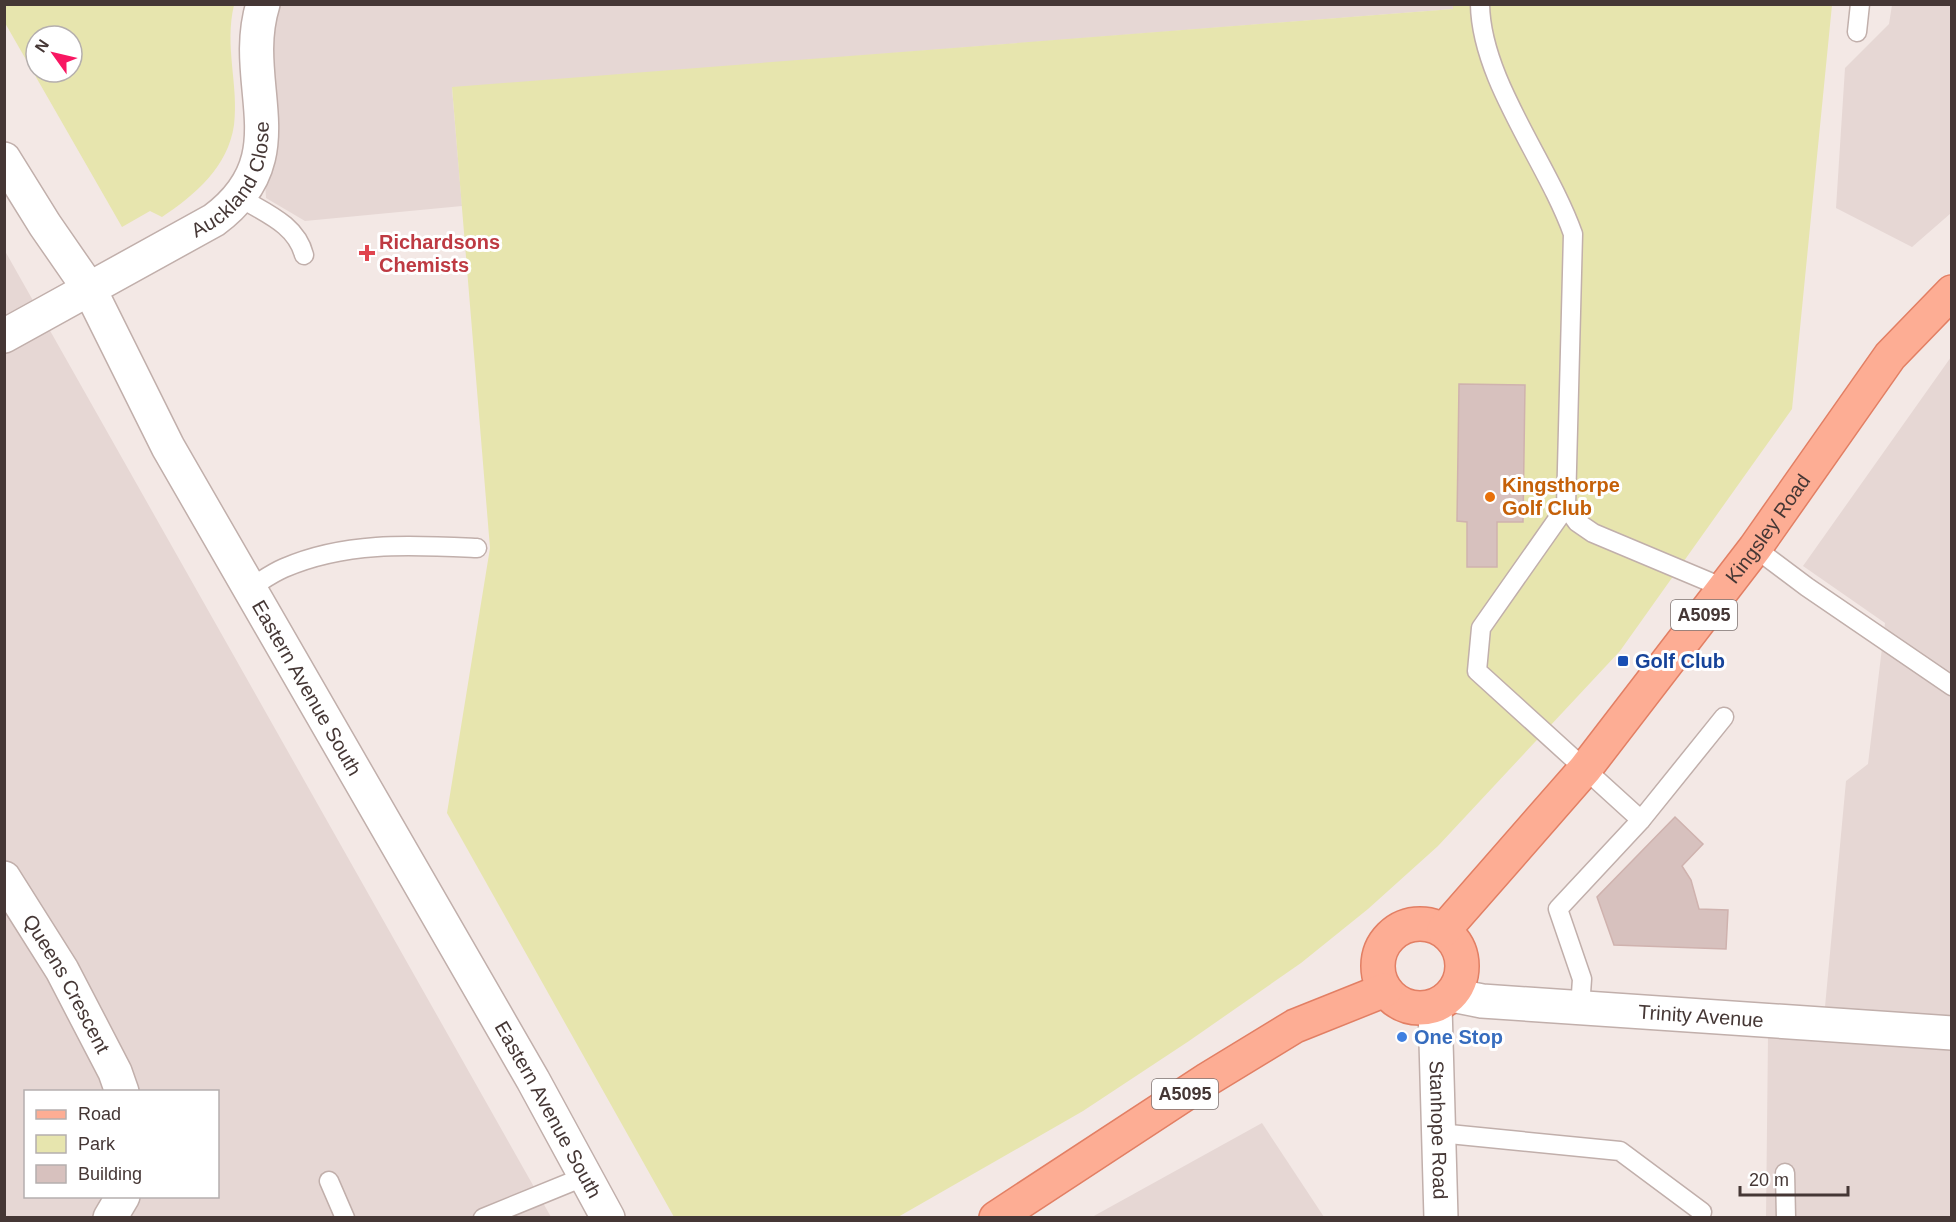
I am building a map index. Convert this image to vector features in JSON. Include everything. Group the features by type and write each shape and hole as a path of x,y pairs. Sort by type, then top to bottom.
{"main road":[{"name":"Kingsley Road","path":"1444,930 1585,769 1755,548 1890,356 1952,292"},
{"path":"1425,923 1444,930 1455,940 1463,959 1460,982 1443,1001 1420,1009 1405,1006 1385,990 1378,967 1380,952 1387,939 1406,926 1425,923"},
{"name":"A5095","path":"996,1218 1208,1078 1295,1026 1385,990"}],"street":[{"name":"Auckland Close","path":"4,336 90,291 214,220 239,197 258,159 262,138 256,54 257,29 263,4"},
{"name":"Eastern Avenue South","path":"4,159 90,291 168,447 248,590 533,1080 608,1218"},
{"name":"Queens Crescent","path":"4,878 62,970 116,1072 122,1090"},
{"name":"Trinity Avenue","path":"1443,1001 1482,1001 1952,1033"},
{"name":"Stanhope Road","path":"1441,1218 1438,1133 1443,1001"},
{"path":"110,1218 122,1198"}],"lane":[{"path":"1480,4 1486,47 1501,84 1561,201 1573,234 1566,507 1481,628 1477,671 1641,820"},
{"path":"1857,32 1860,4"},
{"path":"239,197 288,227 297,237 304,255"},
{"path":"1566,507 1577,522 1593,533 1724,588"},
{"path":"248,590 283,568 316,557 357,548 399,545 477,548"},
{"path":"1755,548 1952,686"},
{"path":"1580,1008 1582,979 1558,909 1641,820 1724,717"},
{"path":"1438,1133 1620,1151 1702,1212"},
{"path":"1785,1173 1786,1218"},
{"path":"483,1218 586,1176"},
{"path":"329,1181 345,1218"}],"shaded area":[{"path":"255,5 1453,5 1453,9 452,88 462,206 305,221 266,198"},
{"path":"1892,5 1951,5 1951,213 1912,247 1836,208 1845,68 1889,24"},
{"path":"5,251 551,1217 5,1217"},
{"path":"1951,357 1951,1217 1766,1218 1768,1036 1822,1039 1846,781 1868,764 1885,623 1803,566"},
{"path":"1262,1123 1324,1217 1092,1217"}],"green space":[{"path":"4,5 234,5 230,36 235,110 231,140 225,154 198,189 162,217 150,211 122,227 40,84 84,84 84,24 24,24 24,56 5,23"},
{"path":"1453,5 1832,5 1792,409 1620,651 1438,846 1368,909 1301,963 1083,1111 898,1217 674,1217 447,813 490,548 452,87 1453,9"}],"building":[{"name":"Kingsthorpe Golf Club","path":"1459,384 1525,385 1523,522 1497,522 1497,567 1467,567 1467,522 1457,521"},
{"path":"1675,817 1703,844 1682,866 1691,880 1699,909 1728,910 1726,949 1614,945 1597,897"}],"place":[{"name":"Richardsons Chemists","path":"367,253"},
{"name":"Kingsthorpe Golf Club","path":"1490,497"},
{"name":"Golf Club","path":"1623,661"},
{"name":"One Stop","path":"1402,1037"}]}
